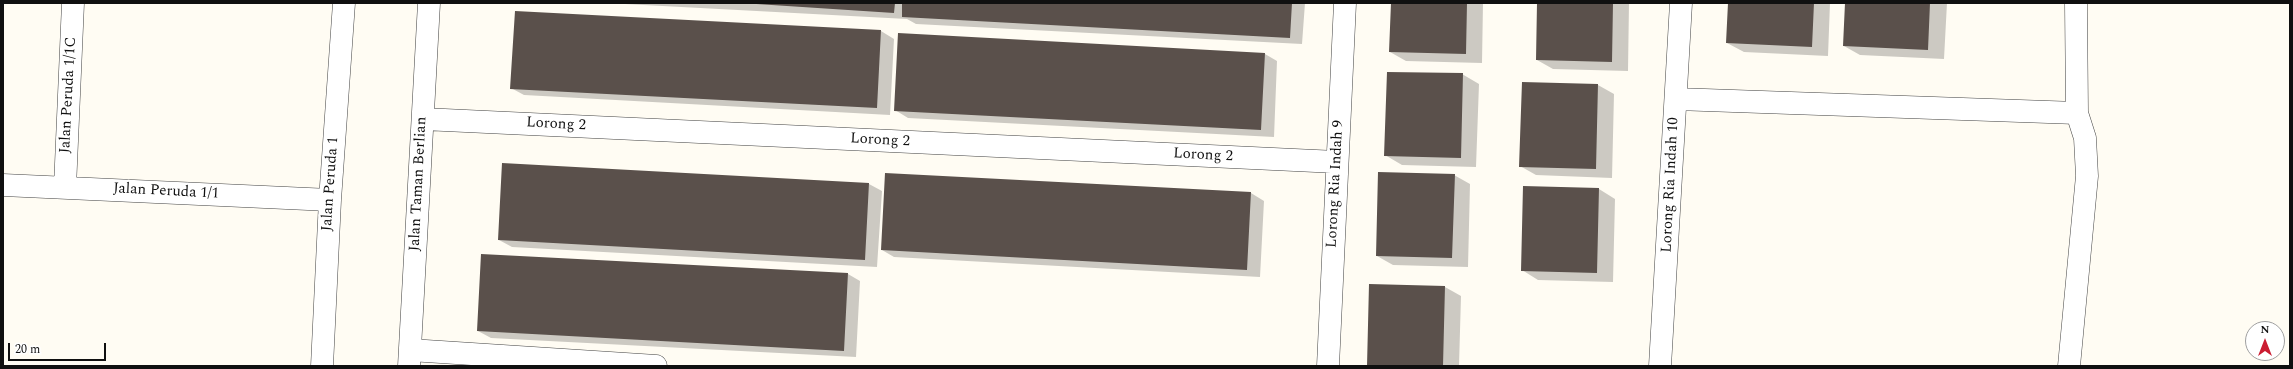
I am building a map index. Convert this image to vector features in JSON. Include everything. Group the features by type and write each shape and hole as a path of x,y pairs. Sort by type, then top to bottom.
{"street":[{"name":"Jalan Peruda 1/1C","path":"64,187 73,3"},
{"name":"Jalan Peruda 1","path":"322,366 330,200 344,3"},
{"name":"Jalan Taman Berlian","path":"410,358 429,3"},
{"name":"Lorong Ria Indah 9","path":"1328,366 1345,3"},
{"name":"Lorong Ria Indah 10","path":"1660,366 1681,3"},
{"path":"2069,366 2087,176 2085,138 2076,114 2076,3"},
{"path":"1676,99 2076,114"},
{"name":"Lorong 2","path":"423,119 1337,162"},
{"name":"Jalan Peruda 1/1","path":"3,184 330,200"},
{"path":"410,358 656,366"}],"building":[{"path":"741,3 895,3 894,13"},
{"path":"902,3 1292,3 1290,38 902,17"},
{"path":"1391,3 1467,3 1466,54 1389,52"},
{"path":"1537,3 1613,3 1612,62 1536,60"},
{"path":"1728,3 1814,3 1812,47 1726,43"},
{"path":"1845,3 1930,3 1928,50 1843,46"},
{"path":"515,11 881,30 877,108 510,89"},
{"path":"898,33 1265,53 1261,130 894,111"},
{"path":"1387,72 1463,73 1461,158 1384,156"},
{"path":"1522,82 1598,84 1596,169 1519,167"},
{"path":"502,163 869,183 865,260 498,240"},
{"path":"1378,172 1455,174 1452,258 1376,256"},
{"path":"885,173 1251,192 1247,270 881,250"},
{"path":"1523,186 1599,188 1597,273 1521,271"},
{"path":"481,254 848,273 844,351 477,331"},
{"path":"1369,284 1445,286 1443,366 1367,366"}]}
